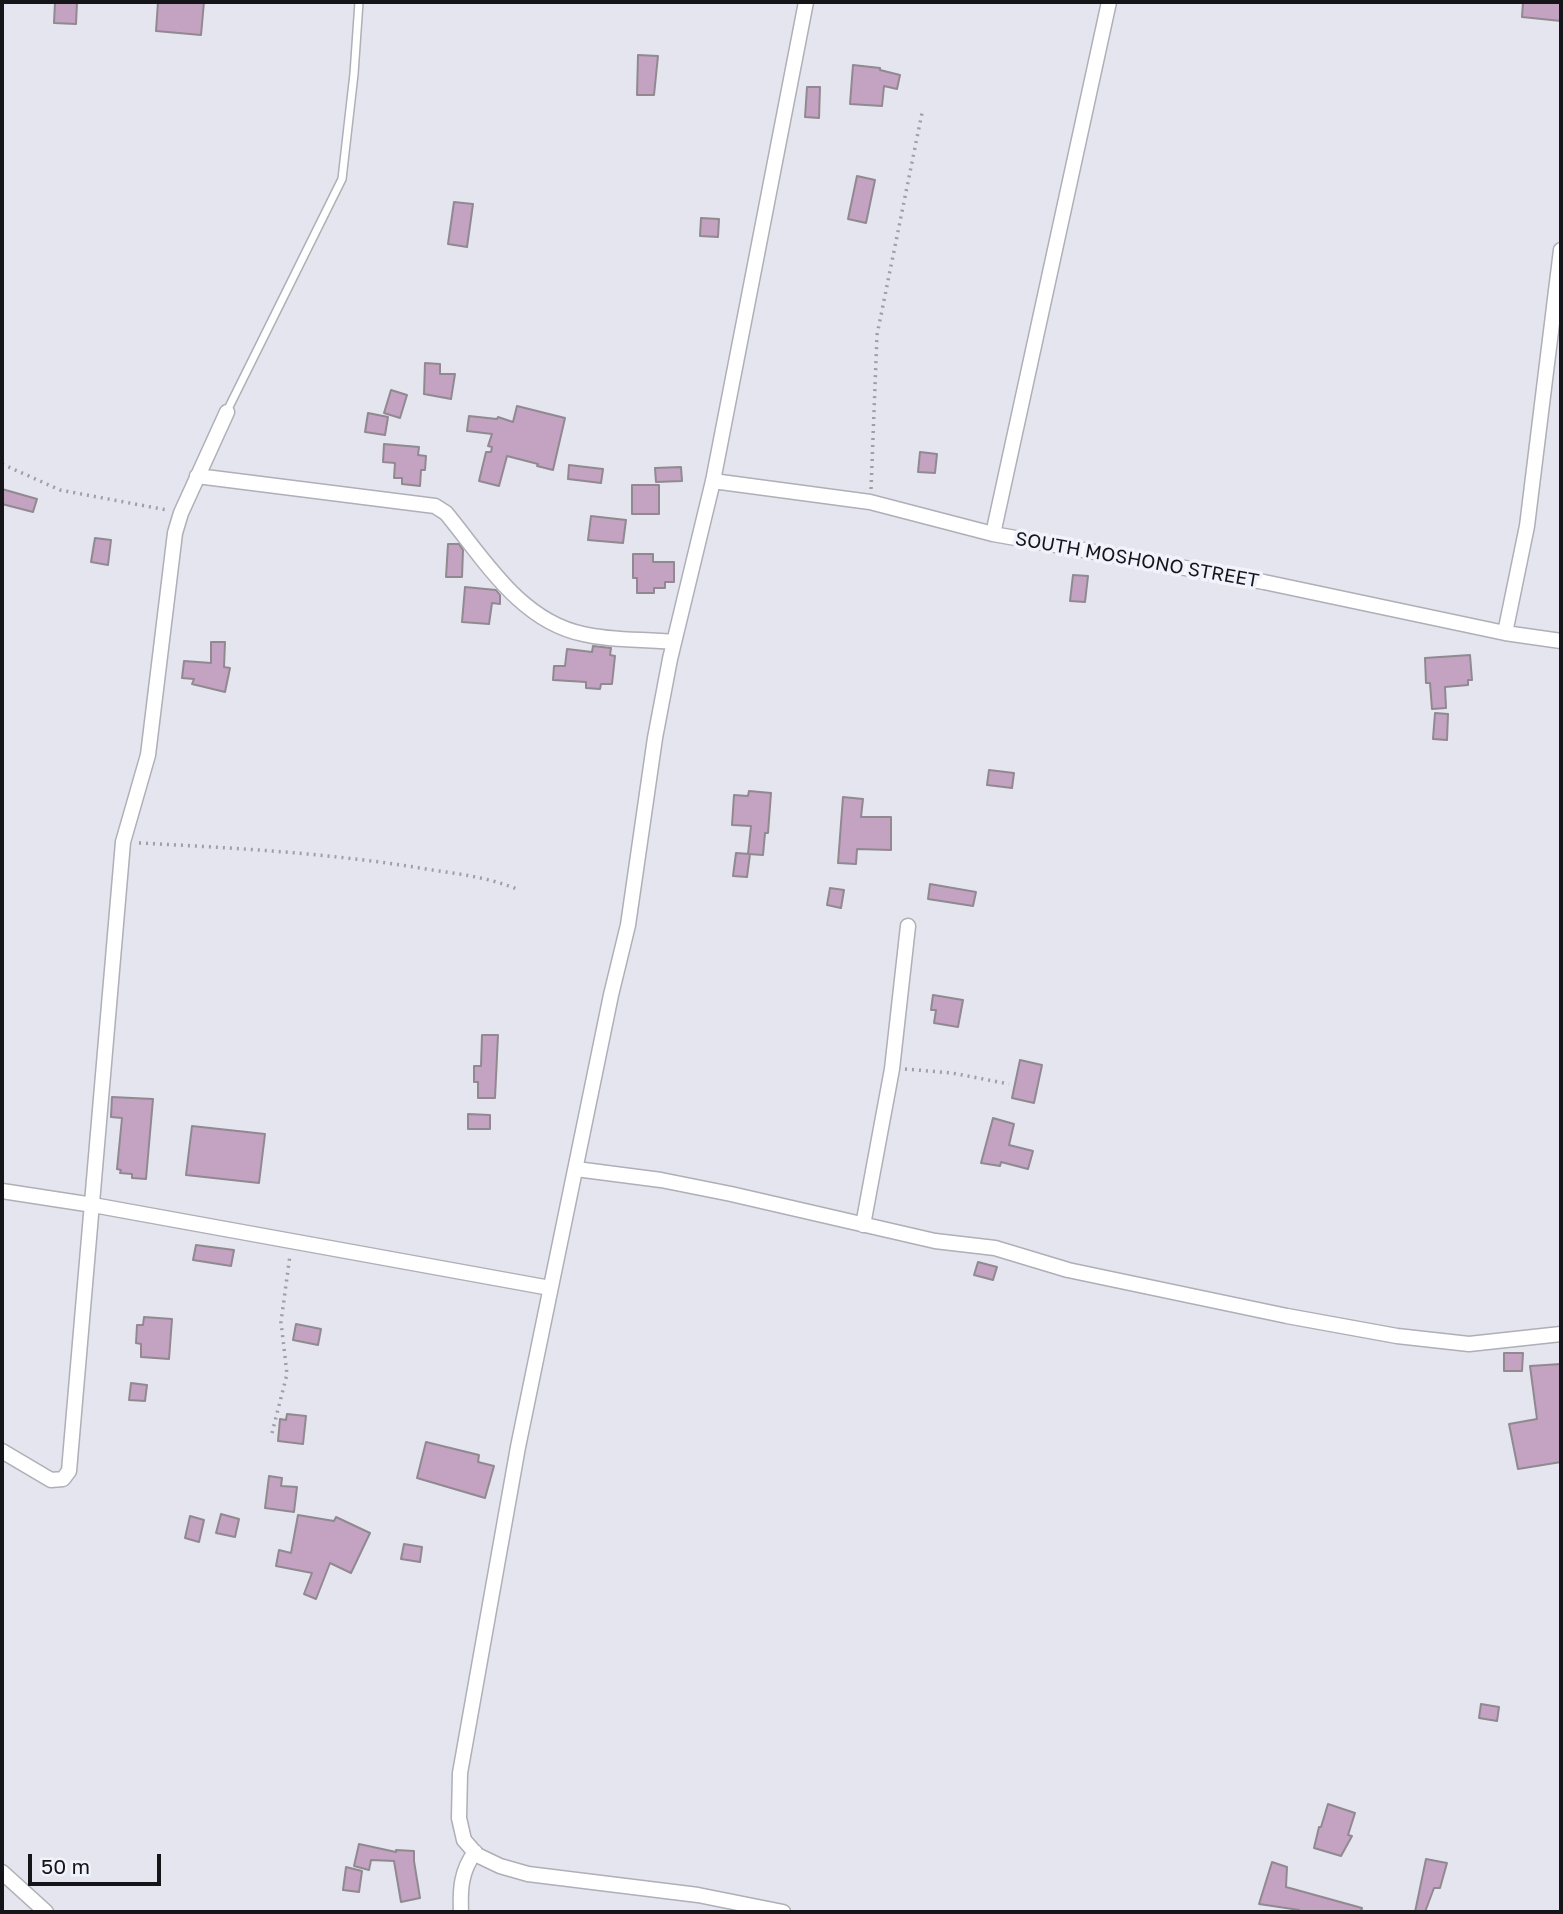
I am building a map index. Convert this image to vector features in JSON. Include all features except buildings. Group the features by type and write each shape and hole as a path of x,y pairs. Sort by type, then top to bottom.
{"street":[{"path":"783,1912 698,1895 528,1874 500,1866 475,1852 464,1840 458,1802 460,1773 518,1447 628,925 655,738 674,642 713,481 806,2"},
{"path":"993,534 1109,2"},
{"path":"1505,633 1527,526 1561,250"},
{"path":"2,1451 51,1480 63,1479 69,1471 123,842 148,755 172,550 181,513 227,412"},
{"path":"197,476 435,506 446,513 515,596 539,616 584,635 674,642"},
{"name":"SOUTH MOSHONO STREET","path":"713,481 870,502 993,534 1264,582 1505,633 1561,641"},
{"path":"863,1225 892,1069 908,926"},
{"path":"576,1169 672,1183 936,1241 995,1248 1060,1268 1287,1316 1397,1336 1469,1344 1561,1334"},
{"path":"2,1191 93,1205 550,1289"},
{"path":"461,1912 464,1871 475,1852"},
{"path":"2,1872 46,1912"}],"lane":[{"path":"227,412 342,178 359,2"}],"path":[{"path":"870,502 877,335 922,113"},
{"path":"2,464 60,490 181,513"},
{"path":"123,842 274,851 399,864 493,880 519,890"},
{"path":"892,1069 952,1073 1009,1084"},
{"path":"272,1433 287,1374 281,1322 291,1242"}]}
